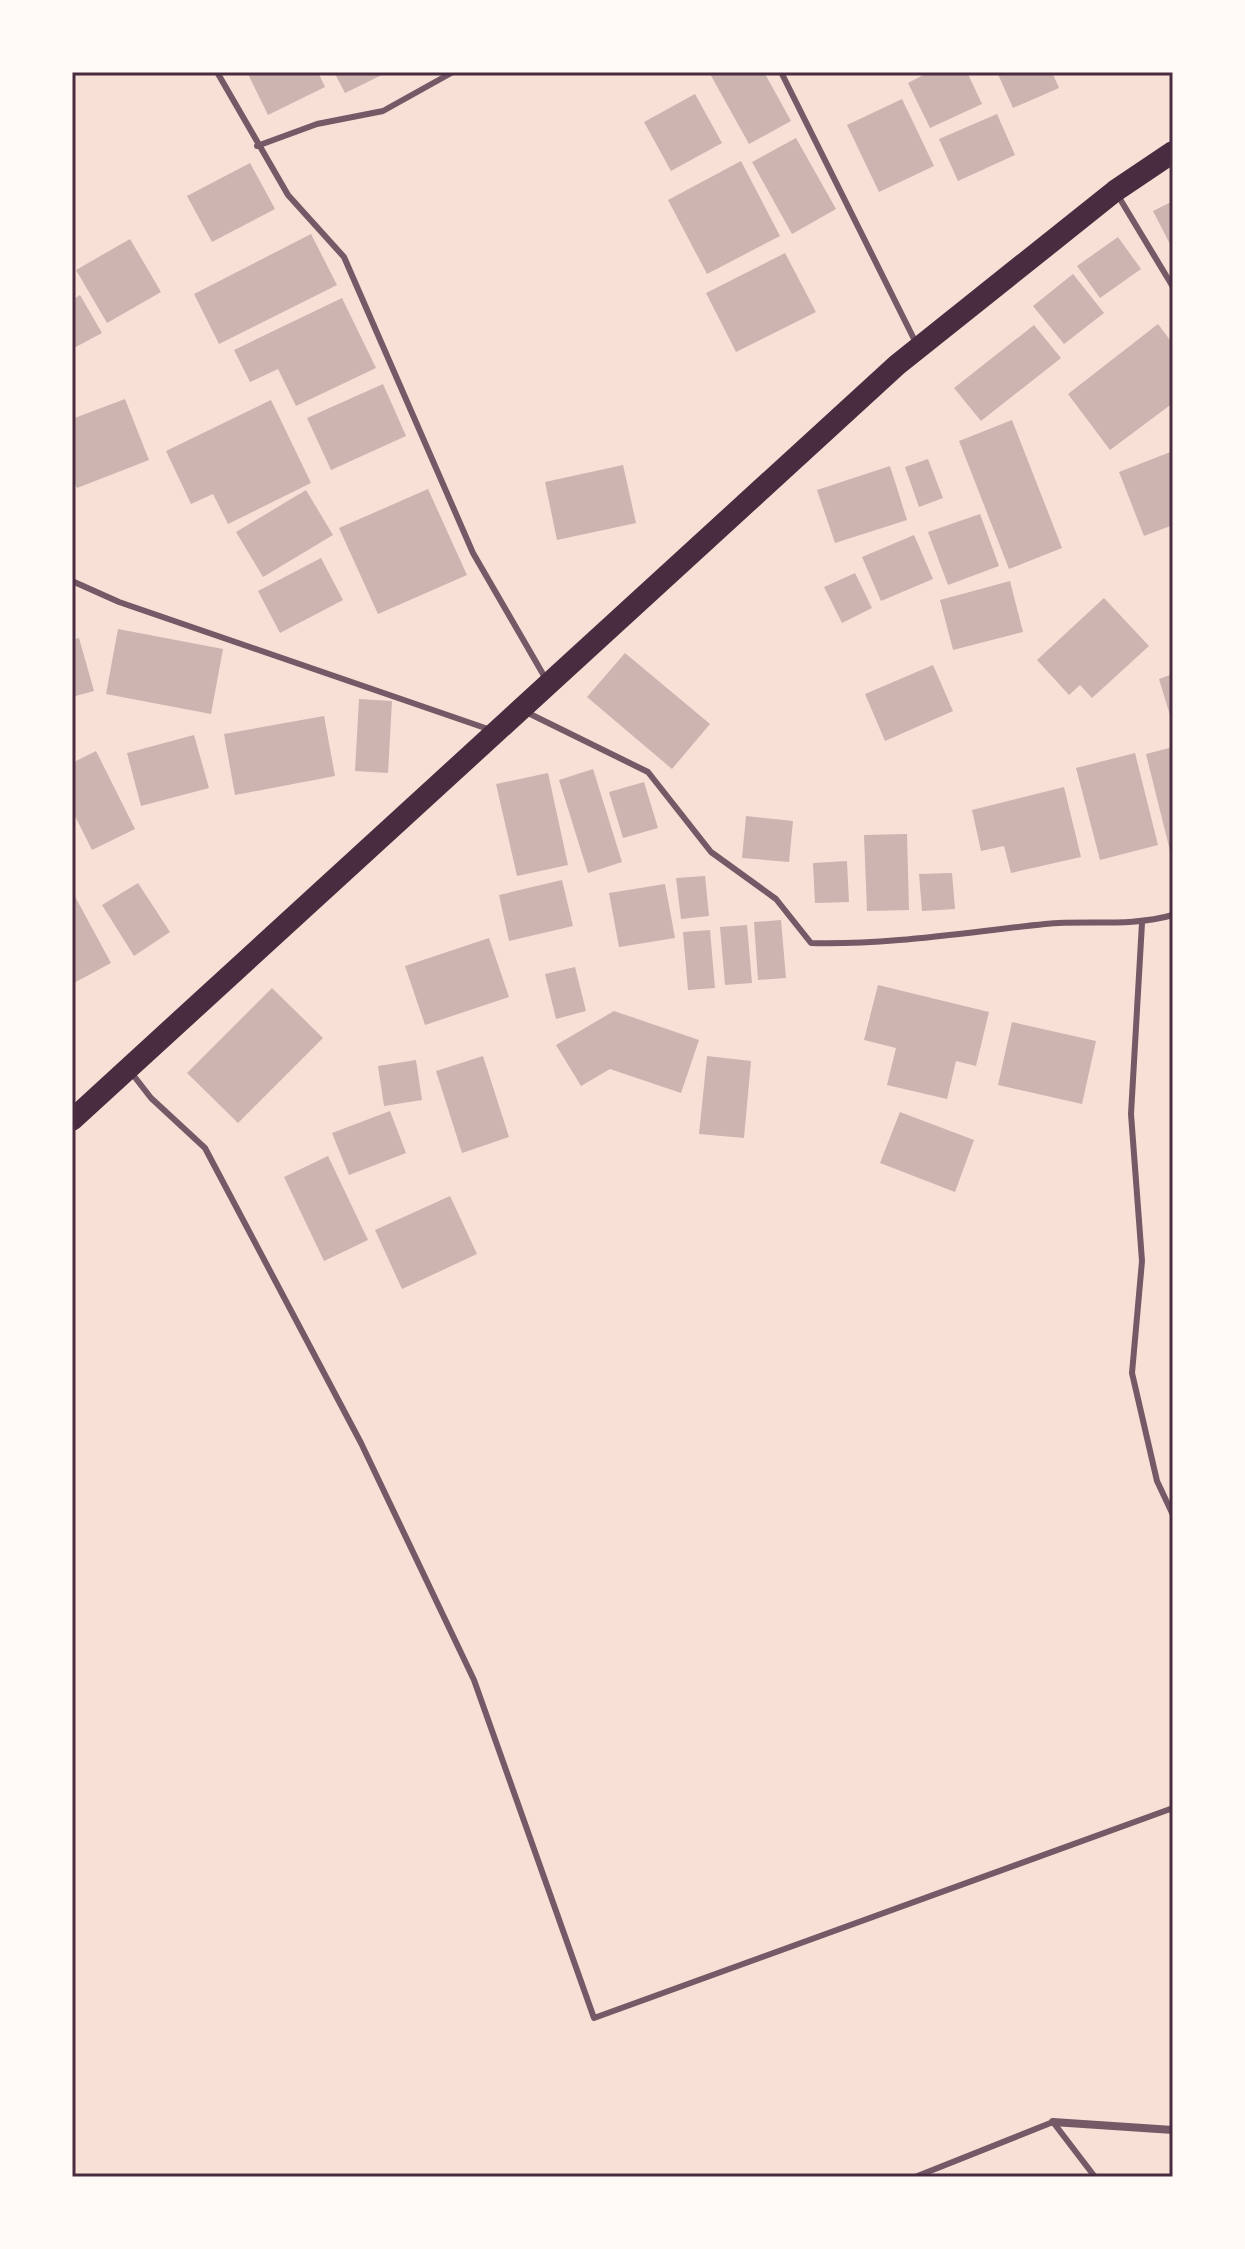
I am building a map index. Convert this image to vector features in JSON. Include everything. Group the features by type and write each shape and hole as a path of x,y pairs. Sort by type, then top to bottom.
{"highway":[{"path":"74,1114 918,348 1115,191 1173,152"}],"street":[{"path":"1053,2122 1173,2130"}],"lane":[{"path":"217,72 288,195 344,257 473,553 549,685"},
{"path":"257,146 317,124 383,111 453,72"},
{"path":"781,72 918,348"},
{"path":"1115,191 1171,275 1173,287"},
{"path":"72,581 119,602 494,732"},
{"path":"521,709 648,772 711,852 776,899 811,943 862,944 1049,924 1142,923 1173,915"},
{"path":"1142,923 1131,1114 1142,1261 1132,1373 1157,1481 1173,1515"},
{"path":"128,1068 151,1098 205,1148 361,1443 474,1680 594,2018 1173,1808"},
{"path":"915,2177 1053,2122 1095,2177"}],"building":[{"path":"247,72 318,72 325,87 268,115"},
{"path":"334,72 388,72 345,93"},
{"path":"709,72 764,72 791,121 749,144"},
{"path":"929,72 967,72 982,104 930,128 908,83"},
{"path":"997,72 1052,72 1059,88 1013,108"},
{"path":"695,94 722,143 671,171 644,122"},
{"path":"902,99 934,166 879,192 847,125"},
{"path":"997,114 1015,155 958,181 939,139"},
{"path":"796,138 836,209 792,234 752,162"},
{"path":"741,161 780,236 707,274 668,200"},
{"path":"250,163 275,209 212,242 187,196"},
{"path":"1173,201 1173,250 1153,211"},
{"path":"311,234 337,285 219,344 194,294"},
{"path":"1118,237 1141,269 1100,298 1077,266"},
{"path":"130,239 161,292 107,323 76,270"},
{"path":"785,253 816,312 736,352 706,293"},
{"path":"1073,274 1104,313 1064,344 1033,306"},
{"path":"80,295 102,333 72,349 72,300"},
{"path":"342,298 376,368 296,406 278,369 250,382 234,350"},
{"path":"1158,324 1173,344 1173,403 1110,450 1068,394"},
{"path":"1034,325 1061,358 981,421 954,388"},
{"path":"383,384 406,436 331,470 307,418"},
{"path":"125,399 149,460 77,488 72,477 72,419"},
{"path":"271,400 311,483 228,524 213,494 191,504 166,451"},
{"path":"1012,420 1062,548 1009,569 959,441"},
{"path":"1173,451 1173,525 1144,536 1119,472"},
{"path":"928,459 943,498 919,507 905,467"},
{"path":"623,465 636,523 557,540 545,482"},
{"path":"890,466 907,520 835,543 817,490"},
{"path":"428,489 467,575 378,614 339,528"},
{"path":"306,490 333,535 263,577 236,532"},
{"path":"980,514 999,566 948,585 928,532"},
{"path":"914,535 933,579 881,601 862,557"},
{"path":"321,558 343,600 280,633 258,591"},
{"path":"855,573 872,608 842,623 824,587"},
{"path":"1010,581 1023,632 953,650 940,600"},
{"path":"1104,598 1149,646 1092,698 1080,685 1069,695 1037,660"},
{"path":"118,629 223,649 211,714 106,694"},
{"path":"79,638 94,691 72,697 72,640"},
{"path":"625,653 710,724 672,769 587,697"},
{"path":"933,665 953,711 885,741 865,694"},
{"path":"1173,674 1173,722 1172,722 1159,679"},
{"path":"359,699 392,701 388,773 355,771"},
{"path":"324,716 335,776 235,795 224,734"},
{"path":"194,735 209,788 141,806 127,753"},
{"path":"1173,747 1173,859 1172,859 1146,754"},
{"path":"96,751 135,829 92,850 72,810 72,763"},
{"path":"1135,753 1158,845 1100,860 1076,768"},
{"path":"593,769 622,862 588,873 559,780"},
{"path":"548,773 568,865 517,876 496,784"},
{"path":"644,782 658,828 623,838 609,792"},
{"path":"1064,787 1081,857 1011,873 1004,846 981,851 972,810"},
{"path":"746,816 793,821 789,862 742,858"},
{"path":"907,834 909,910 867,911 864,835"},
{"path":"847,861 849,902 815,903 813,863"},
{"path":"952,873 955,909 922,911 919,874"},
{"path":"705,876 709,916 681,919 676,878"},
{"path":"562,880 573,926 509,941 499,895"},
{"path":"138,883 170,932 134,956 102,905"},
{"path":"665,884 675,938 619,947 609,893"},
{"path":"72,891 111,963 72,984"},
{"path":"781,920 786,978 758,980 754,922"},
{"path":"747,925 752,983 725,985 720,927"},
{"path":"710,930 715,988 688,990 683,932"},
{"path":"489,938 509,997 425,1025 405,966"},
{"path":"575,967 586,1011 556,1019 545,974"},
{"path":"878,985 989,1012 976,1066 956,1061 947,1099 887,1085 896,1048 864,1040"},
{"path":"272,988 323,1038 238,1123 187,1073"},
{"path":"614,1011 699,1040 681,1093 610,1069 581,1086 556,1045"},
{"path":"1012,1022 1096,1041 1082,1104 998,1085"},
{"path":"483,1056 509,1137 462,1153 436,1071"},
{"path":"707,1056 751,1061 744,1138 699,1134"},
{"path":"416,1060 422,1100 384,1106 378,1066"},
{"path":"390,1111 406,1153 349,1175 332,1133"},
{"path":"900,1112 974,1140 955,1192 880,1163"},
{"path":"328,1156 368,1240 324,1261 284,1177"},
{"path":"450,1196 477,1254 402,1289 375,1230"}]}
